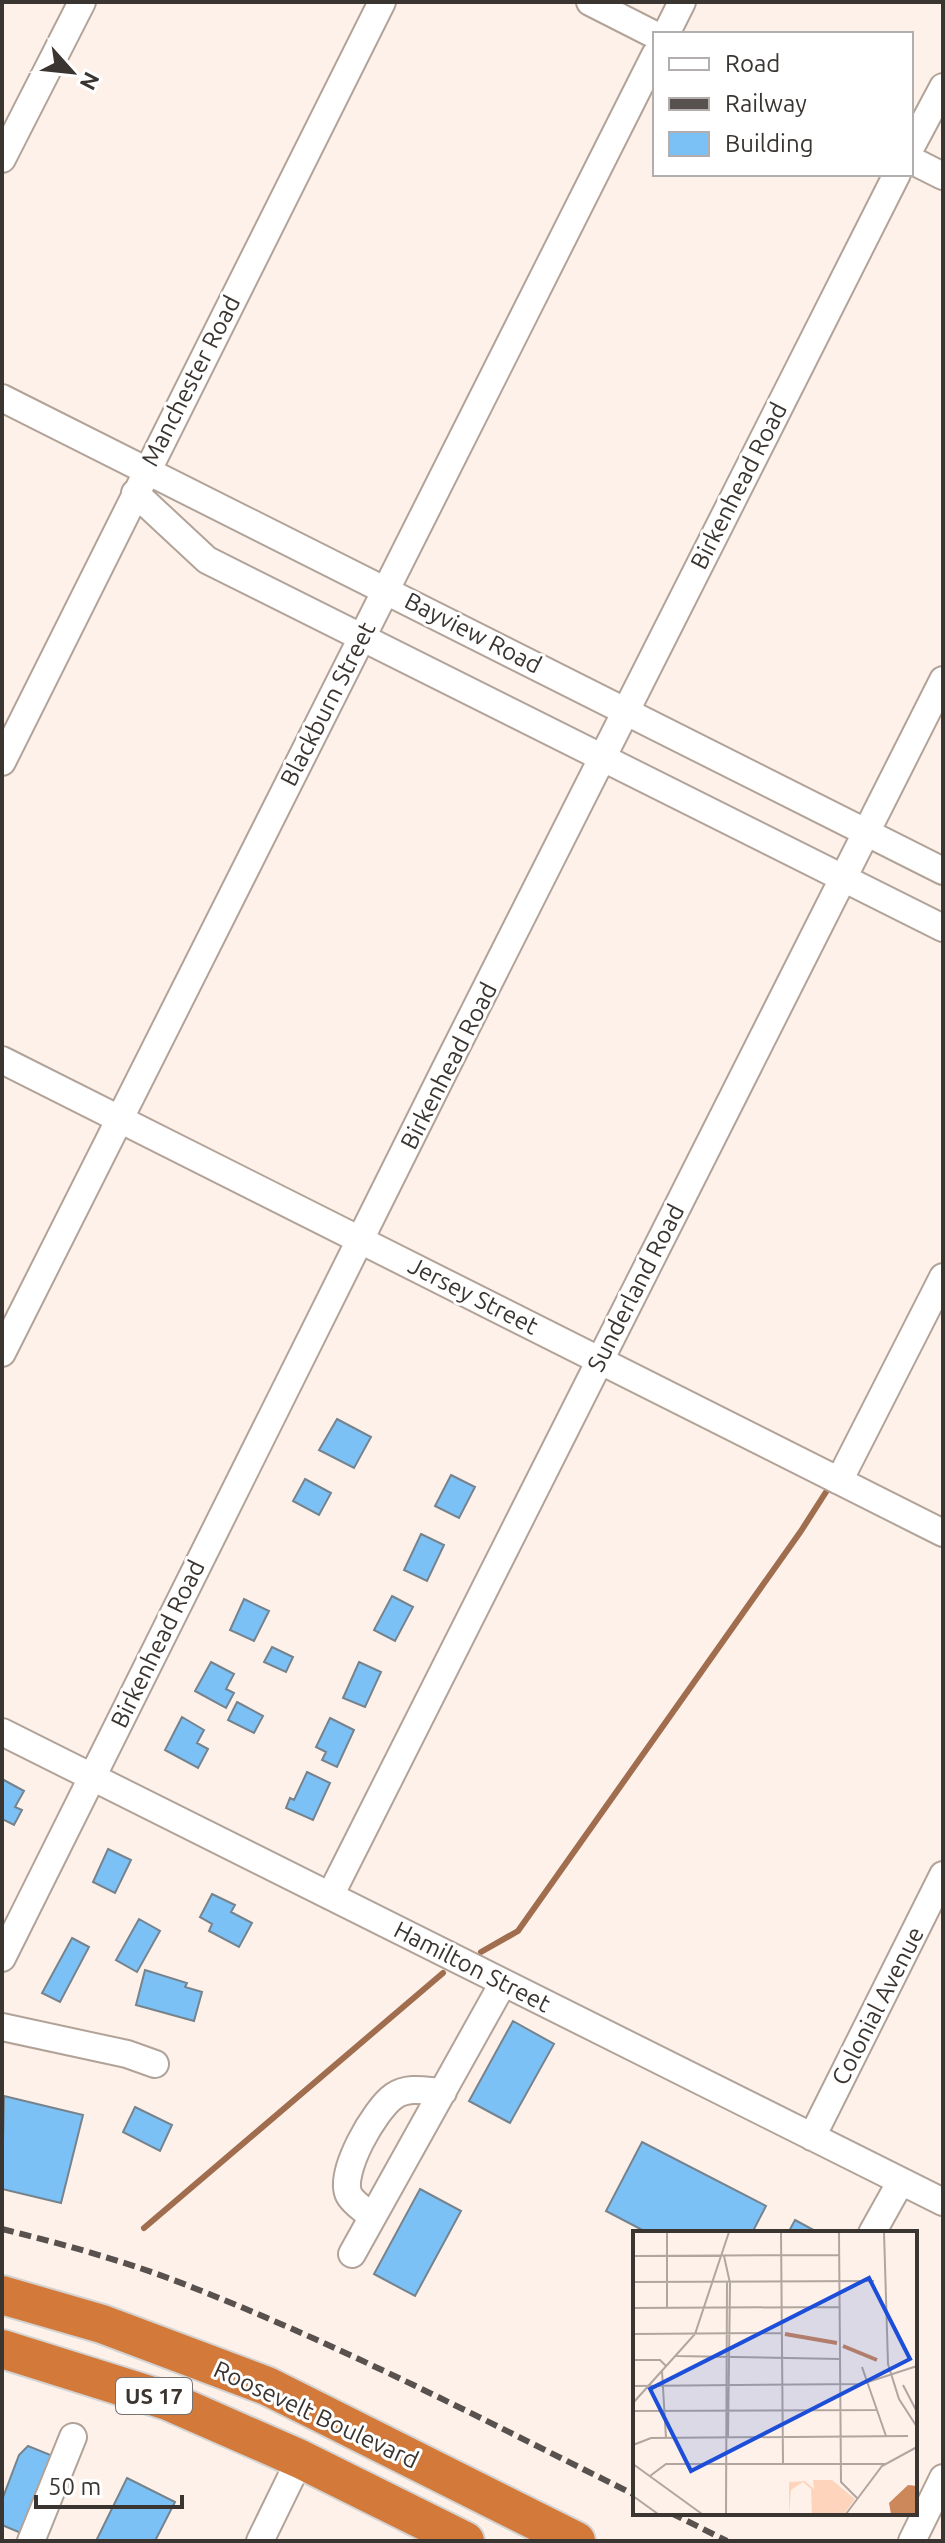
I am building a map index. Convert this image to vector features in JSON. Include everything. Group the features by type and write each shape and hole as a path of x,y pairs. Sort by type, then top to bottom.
{"highway":[{"name":"Roosevelt Boulevard","path":"2,2295 102,2324 267,2386 576,2541"},
{"name":"Roosevelt Boulevard","path":"2,2349 168,2401 300,2459 465,2541"},
{"path":"267,2386 293,2427 300,2459 317,2450 335,2447 425,2466"}],"street":[{"path":"2,159 82,2"},
{"name":"Manchester Road","path":"2,762 382,2"},
{"path":"590,2 653,34"},
{"path":"667,32 682,2"},
{"name":"Blackburn Street","path":"2,1353 653,59"},
{"path":"913,143 943,87"},
{"path":"913,161 943,176"},
{"name":"Birkenhead Road","path":"2,1958 896,176"},
{"name":"Bayview Road","path":"2,398 141,481 385,589 943,871"},
{"name":"Bayview Road","path":"141,481 207,560 943,928"},
{"name":"Sunderland Road","path":"330,1896 943,680"},
{"name":"Jersey Street","path":"2,1060 943,1533"},
{"path":"839,1481 943,1277"},
{"name":"Hamilton Street","path":"2,1732 943,2202"},
{"name":"Colonial Avenue","path":"812,2137 943,1875"},
{"path":"352,2254 503,1983"},
{"path":"2,2027 127,2054 155,2064"},
{"path":"372,2217 349,2197 346,2179 353,2157 393,2096 410,2089 443,2092"},
{"path":"873,2231 901,2181"},
{"path":"31,2541 73,2437"},
{"path":"260,2541 300,2459"},
{"path":"912,2541 943,2478"}],"building":[{"path":"337,1419 371,1437 354,1468 319,1450"},
{"path":"451,1475 475,1487 459,1518 435,1506"},
{"path":"305,1479 331,1493 319,1515 293,1501"},
{"path":"421,1534 444,1545 427,1581 404,1570"},
{"path":"392,1596 413,1607 395,1641 374,1630"},
{"path":"244,1599 269,1611 254,1641 230,1630"},
{"path":"272,1647 293,1657 286,1672 264,1662"},
{"path":"211,1662 234,1674 226,1689 234,1693 226,1708 195,1691"},
{"path":"359,1662 381,1672 365,1707 343,1698"},
{"path":"237,1702 263,1716 254,1733 228,1720"},
{"path":"182,1717 204,1730 197,1743 208,1749 198,1768 165,1750"},
{"path":"330,1718 354,1730 337,1767 322,1760 326,1752 316,1747"},
{"path":"307,1772 330,1783 313,1820 286,1808 290,1798 294,1800"},
{"path":"2,1779 24,1791 15,1807 22,1810 14,1825 2,1819"},
{"path":"108,1849 131,1860 115,1893 93,1882"},
{"path":"212,1894 235,1905 231,1912 252,1923 239,1947 209,1931 212,1924 200,1917"},
{"path":"139,1919 160,1931 137,1972 116,1960"},
{"path":"72,1938 89,1947 60,2002 42,1993"},
{"path":"145,1970 187,1983 185,1987 202,1992 194,2021 136,2005"},
{"path":"513,2021 554,2044 510,2123 469,2101"},
{"path":"4,2096 83,2115 61,2203 2,2189"},
{"path":"135,2107 172,2125 160,2151 123,2132"},
{"path":"642,2142 766,2206 753,2231 644,2231 606,2211"},
{"path":"420,2189 461,2211 415,2296 374,2274"},
{"path":"795,2220 815,2231 789,2231"},
{"path":"28,2446 53,2456 28,2536 2,2525 2,2500 19,2455"},
{"path":"127,2478 175,2502 155,2541 96,2541"}],"waterway":[{"path":"481,1952 518,1931 826,1492"},
{"path":"144,2228 443,1973"}],"railway":[{"path":"2,2229 123,2263 250,2311 417,2387 633,2494"},
{"path":"675,2515 727,2541"}]}
